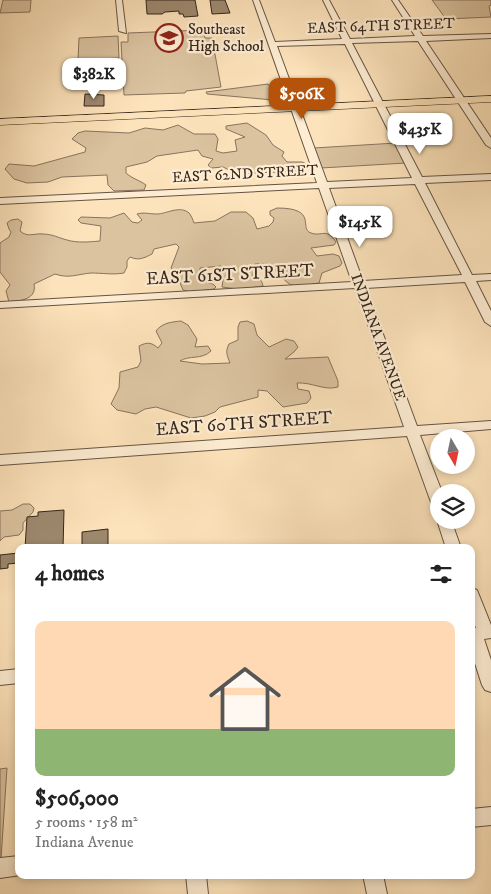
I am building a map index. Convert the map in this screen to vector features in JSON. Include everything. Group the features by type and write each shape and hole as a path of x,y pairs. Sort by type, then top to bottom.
{"main road":[{"path":"0,120 491,99"}],"street":[{"path":"118,0 123,31"},
{"name":"INDIANA AVENUE","path":"256,0 431,484"},
{"path":"326,0 491,322"},
{"path":"395,0 491,145"},
{"name":"EAST 64TH STREET","path":"272,44 491,36"},
{"name":"EAST 62ND STREET","path":"0,201 491,177"},
{"name":"EAST 61ST STREET","path":"0,305 491,277"},
{"name":"EAST 60TH STREET","path":"0,460 491,425"},
{"path":"447,529 453,544"},
{"path":"475,612 491,685"},
{"path":"0,678 15,676"},
{"path":"475,818 491,816"},
{"path":"0,868 15,866"},
{"path":"196,879 198,894"},
{"path":"374,879 377,894"}],"shaded area":[{"path":"3,0 31,0 30,12 0,13"},
{"path":"432,0 491,0 491,5 489,6 491,17 446,19"},
{"path":"203,30 205,38 212,38 221,87 186,91 185,93 124,95 121,42 128,42 128,33"},
{"path":"118,36 119,58 78,60 79,38"},
{"path":"268,84 275,94 273,100 207,94 206,92"},
{"path":"247,123 266,135 273,145 284,152 282,156 287,162 302,162 309,165 308,168 296,171 237,174 223,167 211,168 208,165 213,159 202,156 198,150 157,156 147,162 126,167 126,173 146,185 144,190 114,191 108,185 107,175 62,177 48,182 27,183 14,179 5,169 9,164 34,166 85,152 86,148 72,139 78,133 85,131 129,133 145,128 163,130 178,125 194,134 215,134 218,139 216,151 223,153 237,151 235,140 245,137 226,129 226,126"},
{"path":"396,143 406,163 321,168 314,148"},
{"path":"277,208 298,211 305,219 308,231 315,234 327,234 333,237 336,242 334,245 311,248 317,256 333,254 339,256 342,263 340,266 322,273 319,283 295,286 285,281 269,266 255,264 252,277 259,279 263,286 238,289 222,287 221,266 200,268 200,274 205,282 213,284 216,287 214,289 191,292 183,290 175,271 171,268 179,247 176,244 154,249 152,254 141,258 130,257 124,273 91,273 69,276 55,274 34,284 31,296 18,301 9,302 6,291 10,285 0,272 0,243 9,237 11,232 7,223 11,220 18,219 22,222 20,231 26,234 46,234 71,241 87,242 100,241 101,226 81,223 78,220 81,217 110,218 124,213 132,222 138,223 142,220 137,214 161,214 173,210 181,210 189,213 194,223 215,221 231,212 246,212 253,218 257,229 269,226 273,222 274,218 270,215 270,211"},
{"path":"181,321 188,325 197,339 195,347 208,346 211,351 204,356 187,358 180,361 202,364 230,363 227,354 229,344 238,340 240,322 247,321 254,324 257,335 269,347 286,339 294,341 298,347 285,359 328,357 338,381 338,387 328,388 297,383 298,389 309,391 311,398 307,403 283,407 267,391 258,390 258,397 220,407 215,412 205,416 191,418 156,407 145,409 136,414 117,410 111,404 119,388 120,372 138,367 141,361 139,346 149,343 158,348 162,343 156,331 158,328 167,323"},
{"path":"23,504 30,504 34,508 33,512 23,523 23,530 19,535 4,537 0,541 0,511 12,510"},
{"path":"7,768 1,859 0,859 0,769"}],"building":[{"name":"Southeast High School","path":"146,0 195,0 198,16 184,17 183,14 179,14 179,11 147,14"},
{"path":"210,0 225,0 230,13 212,14"},
{"path":"85,94 104,95 104,106 84,106"},
{"path":"64,510 63,544 25,544 27,517 38,516 38,512"},
{"path":"108,529 108,544 82,544 82,532"},
{"path":"15,553 15,563 8,564 8,568 0,569 0,555"}],"place":[{"name":"Southeast High School","path":"169,38"}]}
